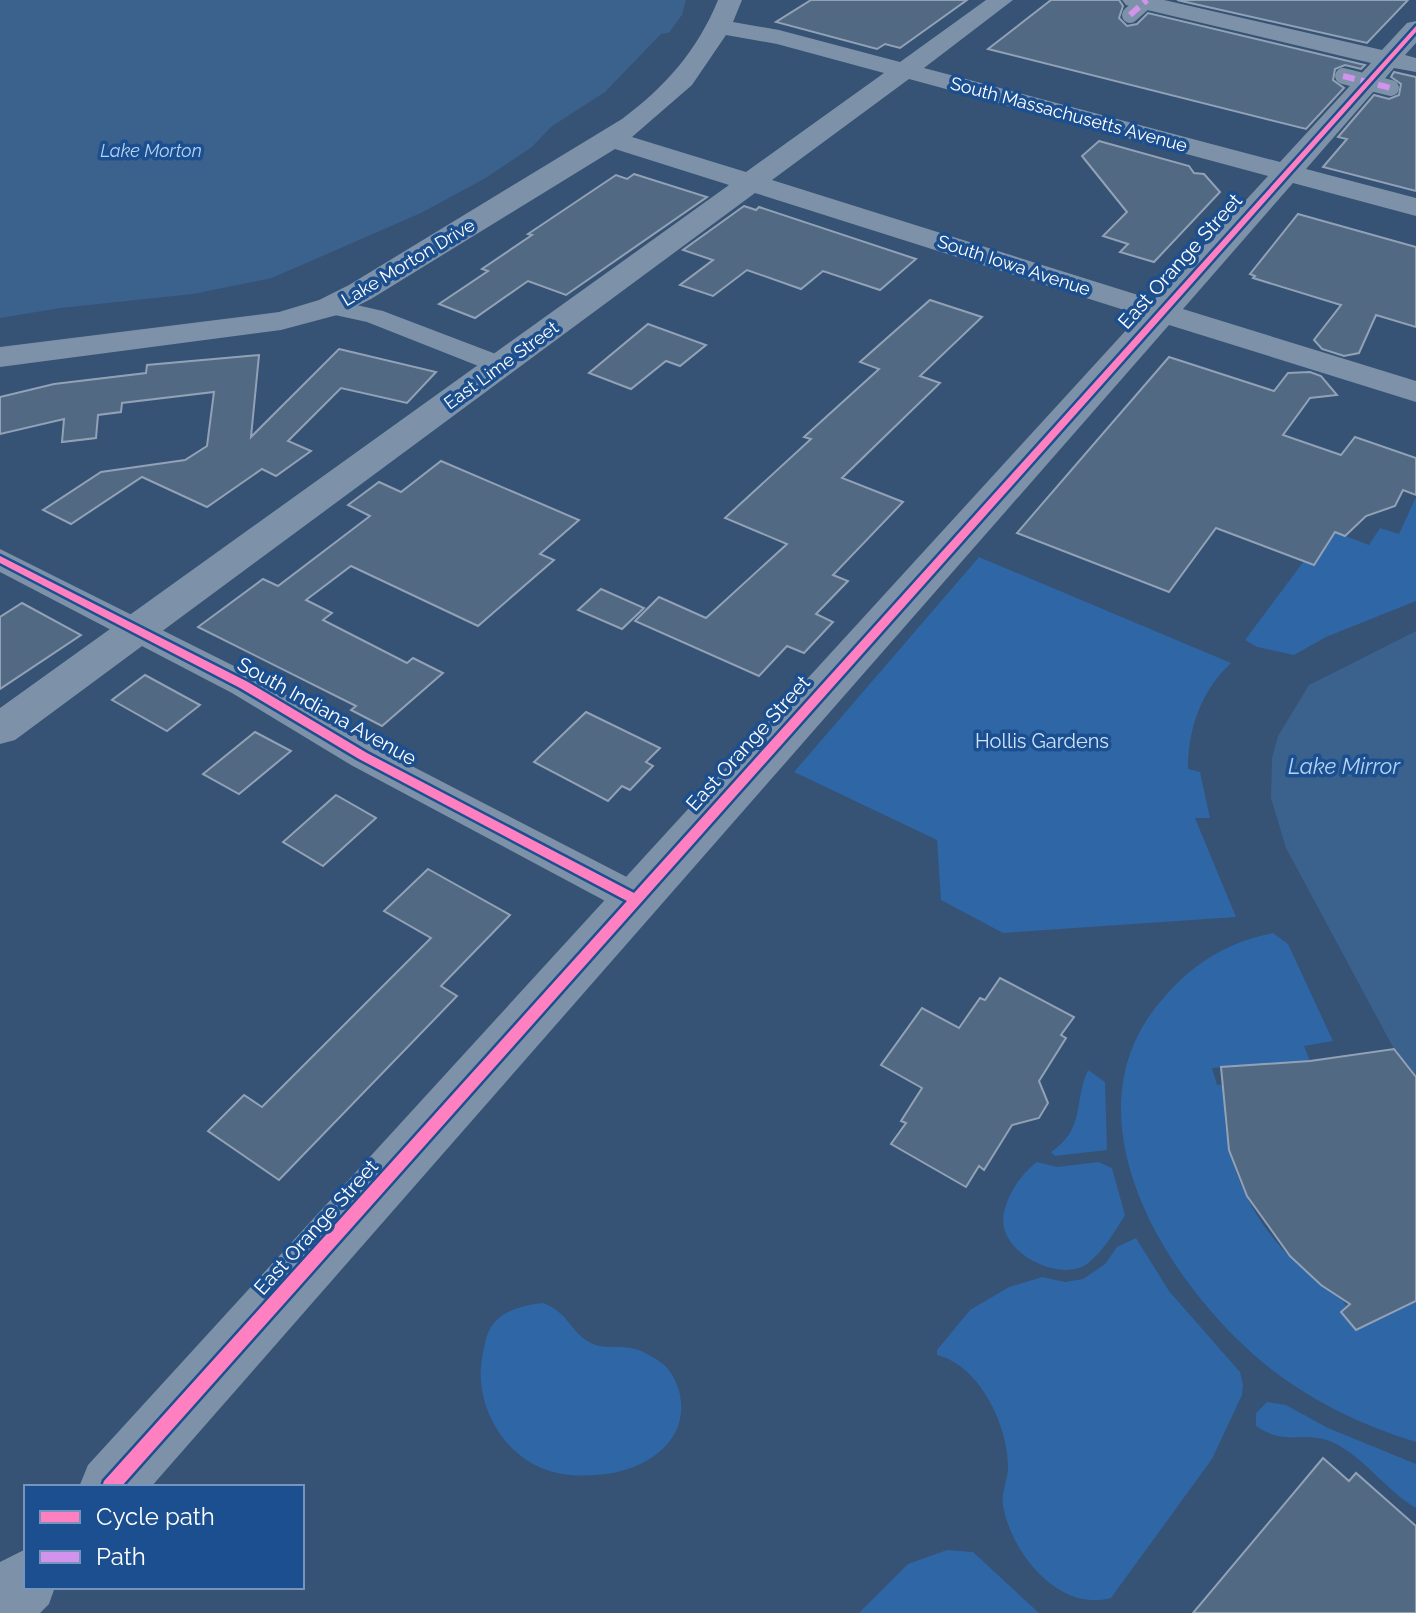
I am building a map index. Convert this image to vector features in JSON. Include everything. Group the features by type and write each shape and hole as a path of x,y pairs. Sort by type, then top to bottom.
{"street":[{"name":"Lake Morton Drive","path":"0,357 281,321 330,307 360,292 612,139 641,118 677,85 707,50 721,27 730,0"},
{"name":"East Lime Street","path":"0,729 1001,0"},
{"path":"1132,8 1147,0"},
{"path":"1132,8 1402,62"},
{"name":"South Massachusetts Avenue","path":"721,27 756,31 1416,207"},
{"name":"East Orange Street","path":"112,1485 1286,172 1402,62 1416,28"},
{"path":"1343,76 1391,88"},
{"name":"South Iowa Avenue","path":"612,139 1416,392"},
{"path":"330,307 374,316 500,365"},
{"name":"South Indiana Avenue","path":"0,559 244,685 363,756 635,899"},
{"path":"0,1609 24,1583"}],"green space":[{"path":"1416,497 1416,601 1326,637 1294,655 1257,647 1245,640 1304,561 1314,564 1335,532 1369,545 1380,528 1399,534"},
{"name":"Hollis Gardens","path":"979,557 1231,663 1212,686 1198,712 1190,740 1188,769 1200,772 1210,818 1195,818 1236,917 1003,933 941,900 937,840 794,772"},
{"path":"1273,933 1288,944 1333,1041 1304,1046 1310,1061 1212,1068 1217,1085 1226,1085 1227,1088 1225,1120 1230,1152 1241,1186 1258,1218 1292,1259 1344,1302 1347,1307 1341,1313 1356,1330 1416,1301 1416,1442 1361,1422 1325,1404 1291,1384 1239,1341 1203,1302 1171,1258 1145,1211 1128,1161 1121,1111 1128,1062 1150,1015 1175,985 1203,962 1236,944"},
{"path":"1088,1070 1105,1082 1107,1150 1055,1156 1051,1152 1062,1143 1074,1124"},
{"path":"1037,1162 1057,1167 1098,1162 1112,1168 1125,1215 1098,1254 1077,1269 1052,1268 1028,1258 1010,1241 1005,1231 1004,1212 1011,1193"},
{"path":"1136,1238 1169,1291 1240,1372 1242,1395 1212,1459 1111,1598 1091,1600 1072,1596 1055,1587 1039,1574 1015,1541 1003,1505 1008,1469 1004,1435 998,1418 979,1385 953,1361 937,1355 937,1350 970,1310 1009,1287 1042,1277 1065,1282 1083,1279 1105,1264 1117,1247"},
{"path":"543,1303 564,1317 589,1342 639,1350 669,1370 680,1395 681,1411 672,1439 662,1450 637,1466 622,1471 569,1475 531,1463 505,1440 487,1409 482,1392 482,1358 487,1337 491,1327 503,1315"},
{"path":"1267,1402 1286,1405 1328,1428 1416,1464 1416,1508 1338,1445 1317,1438 1278,1436 1256,1426 1256,1413"},
{"path":"947,1550 973,1552 1039,1613 859,1613 908,1564"}],"water":[{"name":"Lake Morton","path":"0,0 686,0 682,15 669,33 661,34 605,92 551,127 532,147 484,179 421,213 272,278 193,294 0,318"},
{"name":"Lake Mirror","path":"1416,631 1416,1077 1394,1049 1286,848 1271,798 1272,758 1278,736 1309,685"}],"building":[{"path":"811,0 967,0 900,48 885,44 877,49 776,22"},
{"path":"1051,0 1119,0 1123,6 1119,18 1127,26 1137,24 1148,13 1365,65 1361,69 1345,65 1335,69 1333,80 1344,88 1306,129 988,49"},
{"path":"1177,0 1408,0 1367,43"},
{"path":"1394,72 1416,77 1416,191 1323,167 1347,139 1338,137 1374,95 1389,99 1399,95 1401,84 1391,77"},
{"path":"1099,141 1189,166 1194,173 1204,174 1220,192 1154,262 1120,252 1128,244 1103,236 1127,212 1082,156"},
{"path":"634,174 707,197 566,295 528,281 475,318 439,304 488,271 482,269 532,235 528,234 616,175 627,179"},
{"path":"744,206 756,210 759,207 916,259 880,290 823,271 801,289 747,270 713,296 680,285 713,260 683,250"},
{"path":"1298,214 1416,247 1416,327 1376,315 1359,353 1344,356 1322,349 1314,340 1341,305 1253,278 1255,276 1250,274"},
{"path":"930,300 982,317 920,376 940,383 842,478 903,502 833,575 848,581 816,614 833,622 804,653 787,646 759,676 635,621 659,597 706,618 787,544 725,518 811,439 804,437 879,369 860,362"},
{"path":"648,324 706,345 680,366 666,361 631,389 589,373"},
{"path":"339,349 436,372 407,403 341,388 288,441 311,451 276,476 262,469 207,507 142,477 71,524 43,510 101,472 185,460 207,446 214,392 122,403 121,412 98,415 96,438 62,442 64,419 0,434 0,397 54,384 146,373 147,365 259,355 251,437"},
{"path":"1169,357 1274,391 1288,373 1310,372 1321,376 1337,395 1310,398 1283,435 1341,455 1355,437 1416,458 1416,495 1403,490 1395,506 1366,516 1345,536 1335,532 1314,565 1216,528 1169,592 1017,533"},
{"path":"441,461 579,520 540,554 554,560 478,626 351,566 306,600 332,613 323,620 407,663 413,658 443,673 382,726 351,710 356,706 198,627 263,579 278,586 370,516 348,505 379,482 401,492"},
{"path":"601,589 644,608 622,629 578,610"},
{"path":"22,603 81,635 0,689 0,617"},
{"path":"145,675 200,705 167,731 112,700"},
{"path":"586,712 660,748 646,762 653,766 630,790 622,786 608,801 534,762"},
{"path":"255,732 291,751 239,794 203,774"},
{"path":"336,795 376,818 323,866 283,842"},
{"path":"428,869 510,915 441,986 457,996 279,1180 208,1131 244,1095 262,1107 431,938 384,911"},
{"path":"1000,978 1074,1017 1061,1035 1066,1038 1039,1081 1048,1103 1039,1118 1012,1125 984,1170 979,1166 966,1187 891,1144 906,1123 901,1121 922,1088 881,1065 922,1008 959,1028 980,998 985,1000"},
{"path":"1394,1049 1416,1077 1416,1301 1356,1330 1341,1312 1350,1304 1321,1285 1290,1256 1247,1196 1229,1150 1221,1067 1310,1061"},
{"path":"1323,1458 1349,1481 1356,1473 1416,1526 1416,1613 1193,1613"}],"marked path":[{"path":"1130,15 1147,0"},
{"path":"1343,76 1391,88"}],"cycle path":[{"path":"112,1485 1416,28"},
{"path":"0,559 244,685 363,756 635,899"}]}
